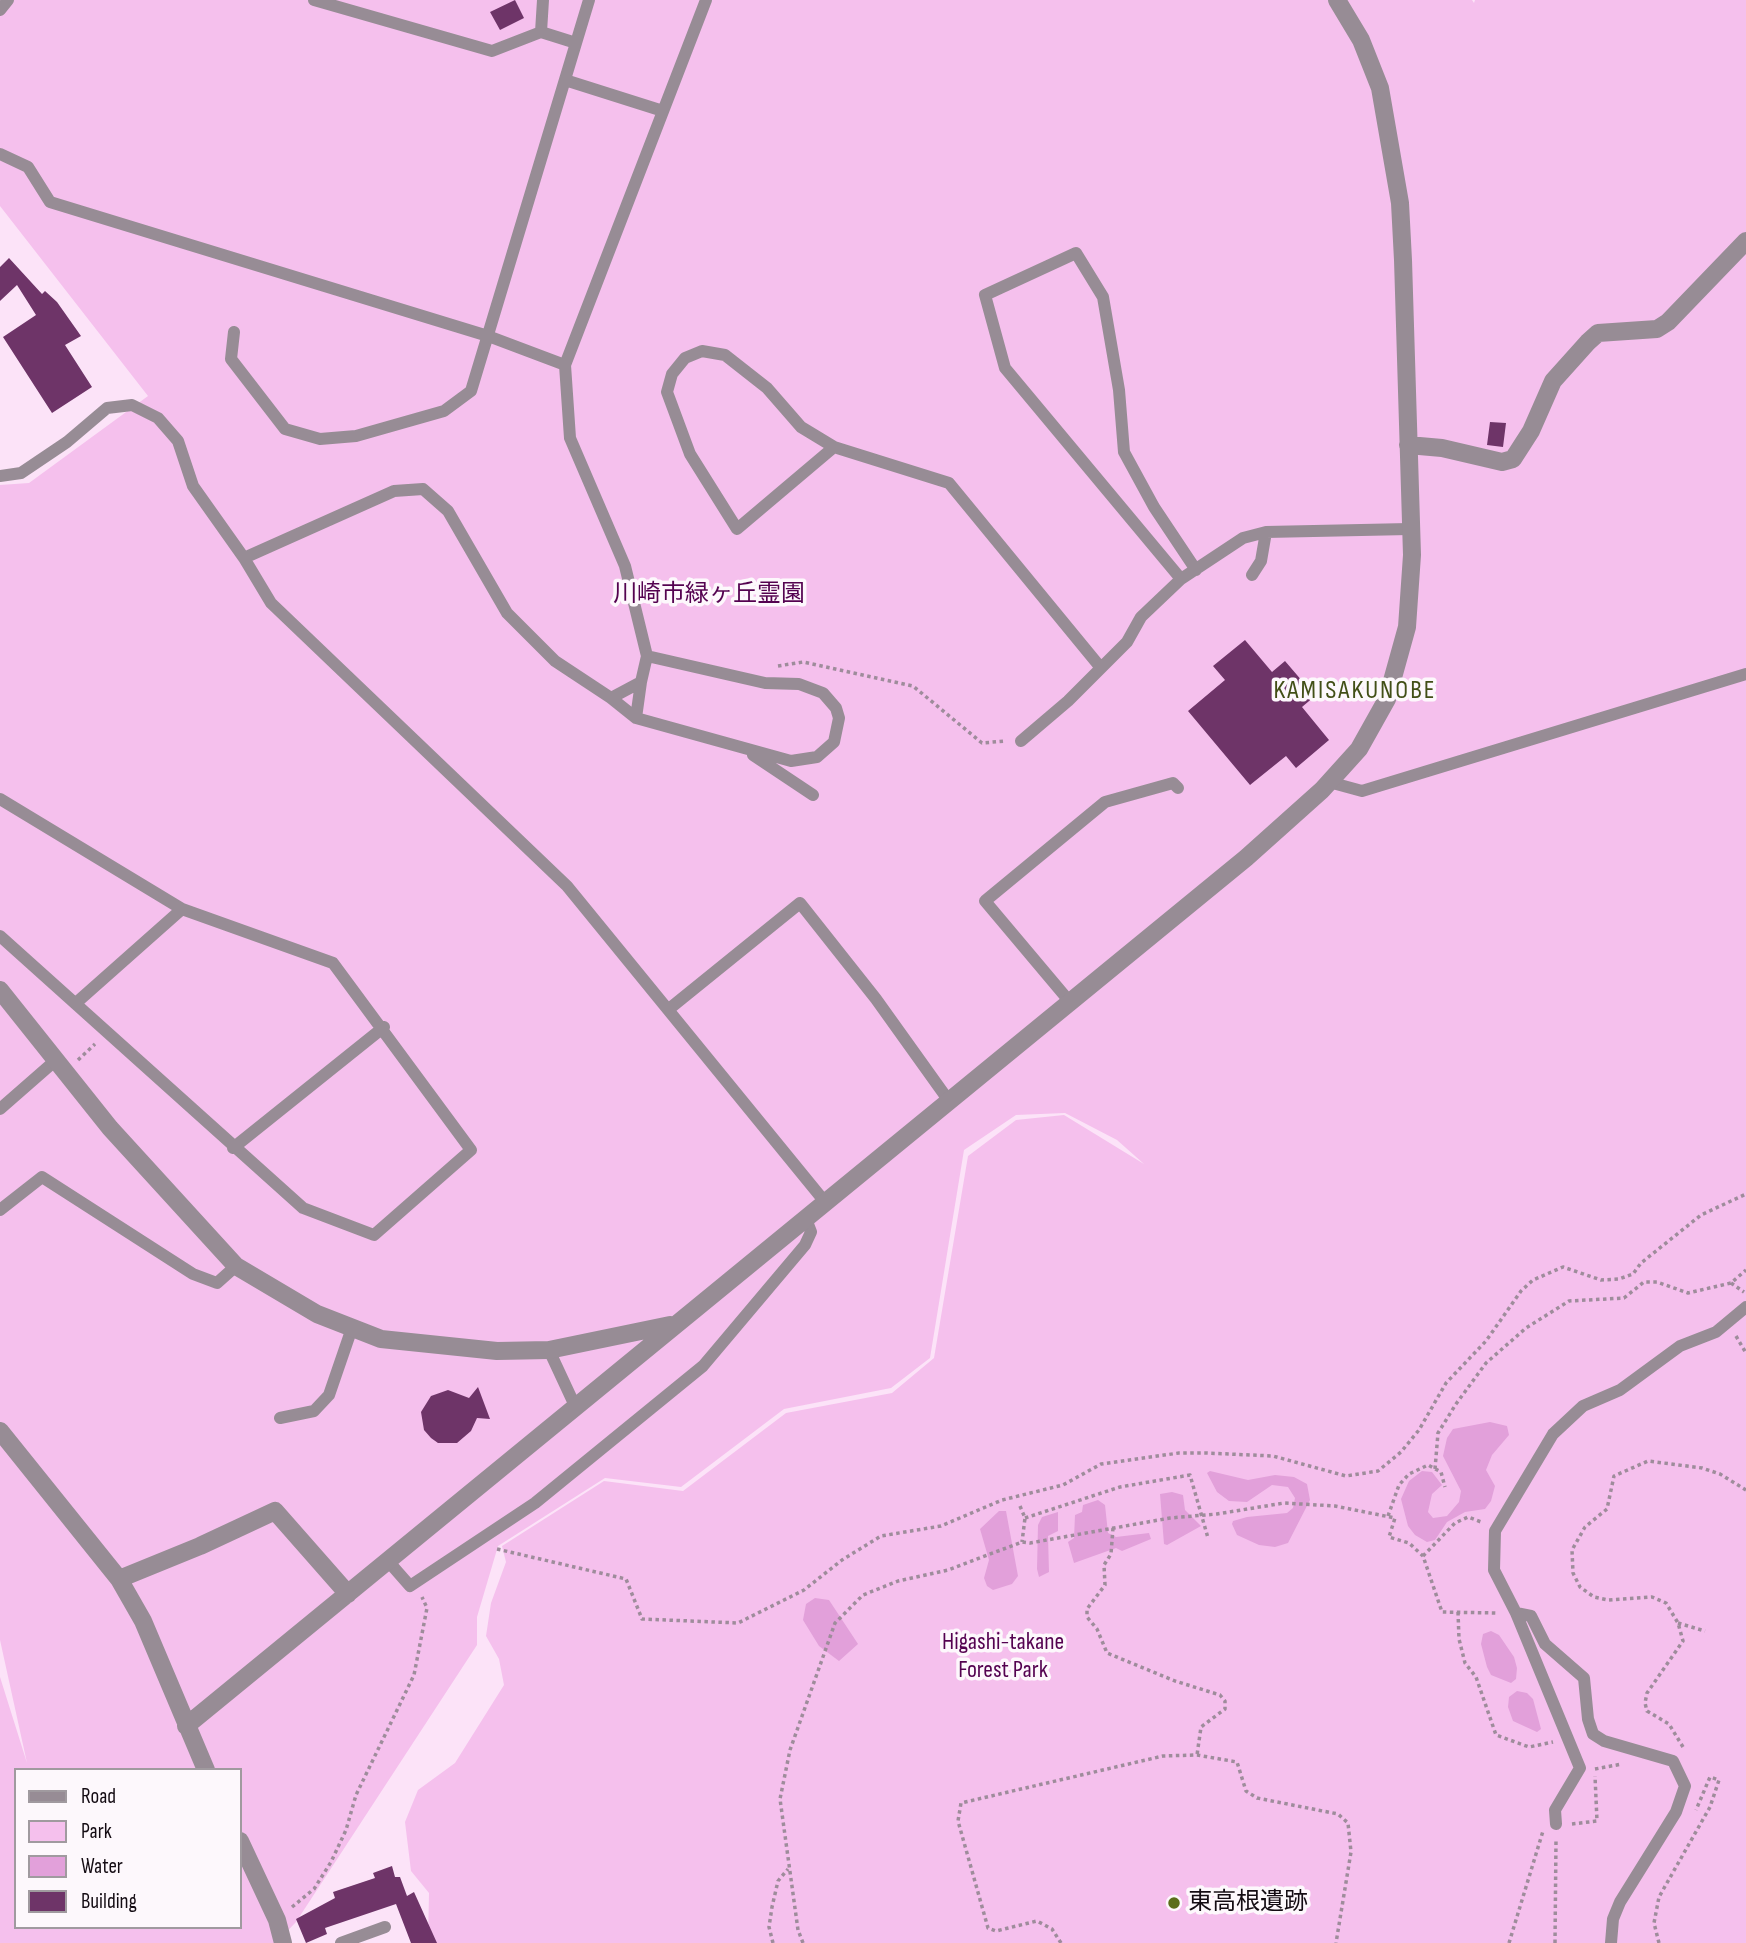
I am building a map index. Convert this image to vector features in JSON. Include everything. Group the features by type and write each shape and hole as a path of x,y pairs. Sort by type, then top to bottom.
{"street":[{"path":"186,1726 1246,858 1329,782 1359,749 1387,699 1407,627 1412,555 1409,529 1400,203 1380,88 1361,40 1337,0"},
{"path":"1408,445 1442,448 1502,462 1513,459 1531,431 1553,381 1588,342 1598,333 1657,328 1668,322 1746,241"},
{"path":"0,990 110,1128 236,1266 317,1314 381,1339 442,1348 549,1350 674,1324"},
{"path":"0,1431 119,1579 144,1621 205,1768"},
{"path":"119,1579 200,1546 275,1511 348,1594"},
{"path":"242,1845 277,1920 283,1943"}],"lane":[{"path":"0,10 8,0"},
{"path":"314,0 492,51 541,32 576,43"},
{"path":"541,32 543,0"},
{"path":"234,332 231,359 285,429 320,439 356,436 444,411 471,391 589,0"},
{"path":"636,718 640,682 647,656 625,566 570,438 565,365 706,0"},
{"path":"565,80 663,111"},
{"path":"0,154 28,167 50,202 488,336 565,365"},
{"path":"1181,579 1005,368 985,295 1076,253 1103,297 1119,390 1124,452 1154,507 1196,570"},
{"path":"834,447 737,529 690,454 667,391 672,373 685,358 702,351 726,355 767,388 801,427 834,447 949,483 1101,668"},
{"path":"0,476 21,472 67,442 107,408 132,405 158,418 178,441 193,486 244,558 271,603 567,886 825,1202"},
{"path":"244,558 394,491 423,489 448,511 508,613 555,661 636,718 800,762 817,758 834,742 839,718 829,698 799,684 762,682 647,656"},
{"path":"1020,741 1127,642 1141,618 1181,579 1243,538 1266,532 1409,529"},
{"path":"1252,575 1261,561 1266,532"},
{"path":"1329,782 1362,791 1746,674"},
{"path":"611,698 640,682"},
{"path":"741,747 813,795"},
{"path":"1070,1002 985,901 1105,802 1173,783 1178,788"},
{"path":"0,799 182,909 333,963 384,1027 471,1150 374,1235 303,1208 233,1148 0,936"},
{"path":"669,1009 800,903 876,999 949,1101"},
{"path":"76,1003 182,909"},
{"path":"233,1148 384,1027"},
{"path":"0,1109 61,1066"},
{"path":"0,1210 42,1177 193,1274 217,1283 236,1266"},
{"path":"388,1561 410,1586 535,1503 703,1366 805,1245 811,1232 806,1219"},
{"path":"1556,1824 1555,1810 1580,1768 1516,1613 1494,1570 1495,1531 1553,1433 1583,1406 1620,1390 1680,1346 1716,1332 1746,1307"},
{"path":"280,1418 314,1411 329,1395 352,1328"},
{"path":"549,1350 576,1408"},
{"path":"1516,1613 1531,1616 1545,1644 1584,1678 1588,1719 1593,1734 1604,1741 1673,1761 1685,1786 1682,1800 1654,1851 1620,1902 1613,1919 1611,1943"},
{"path":"341,1943 385,1927"}],"path":[{"path":"762,682 779,666 803,662 913,686 982,743 1020,741"},
{"path":"61,1066 107,1032"},
{"path":"505,1551 626,1579 642,1619 738,1623 804,1590 842,1560 881,1536 941,1526 1002,1500 1052,1490 1101,1464 1180,1453 1217,1453 1273,1456 1346,1476 1378,1471 1401,1452 1419,1430 1446,1383 1486,1341 1521,1291 1533,1280 1563,1267 1601,1280 1619,1279 1633,1274 1641,1264 1701,1215 1746,1194"},
{"path":"1435,1469 1438,1433 1456,1404 1486,1363 1533,1323 1569,1301 1623,1298 1644,1282 1657,1282 1688,1293 1731,1283 1746,1270"},
{"path":"1731,1283 1746,1293"},
{"path":"1673,1761 1685,1751 1679,1737 1669,1724 1647,1711 1645,1703 1647,1693 1683,1641 1678,1623 1666,1603 1652,1597 1608,1600 1594,1597 1580,1587 1573,1573 1572,1550 1586,1527 1607,1508 1614,1476 1647,1461 1702,1468 1729,1478 1746,1490"},
{"path":"1388,1516 1393,1498 1409,1474 1428,1465 1441,1472 1445,1487"},
{"path":"1025,1518 1120,1487 1190,1475 1207,1536"},
{"path":"803,1943 780,1799 790,1750 835,1623 863,1595 898,1581 948,1570 1022,1542 1030,1543 1284,1503 1335,1506 1395,1518 1389,1537 1409,1543 1423,1556 1442,1612 1516,1613"},
{"path":"1020,1506 1025,1518 1022,1542"},
{"path":"1423,1556 1439,1542 1447,1530 1468,1517 1495,1531"},
{"path":"1113,1528 1111,1554 1104,1565 1105,1585 1087,1609 1087,1617 1097,1629 1107,1653 1175,1681 1220,1695 1225,1701 1225,1709 1201,1727 1196,1755"},
{"path":"277,1920 314,1889 331,1862 346,1830 356,1795 414,1675 427,1608 420,1594 410,1586"},
{"path":"1458,1612 1459,1639 1465,1663 1476,1677 1496,1735 1530,1746 1567,1737"},
{"path":"1678,1623 1704,1632"},
{"path":"1060,1943 1052,1929 1037,1921 996,1931 988,1928 958,1821 961,1803 1163,1756 1196,1755 1237,1762 1246,1791 1257,1798 1338,1814 1348,1823 1351,1852 1336,1943"},
{"path":"1509,1943 1538,1840 1545,1828 1549,1824 1597,1821 1594,1769"},
{"path":"1659,1943 1654,1923 1659,1897 1710,1807 1719,1780 1710,1777 1704,1797 1694,1814"},
{"path":"1555,1943 1556,1824"},
{"path":"773,1943 769,1927 772,1907 778,1881 789,1868"}],"green space":[{"name":"川崎市緑ヶ丘霊園","path":"0,0 1472,0 1474,3 1475,0 1746,0 1746,1943 428,1943 429,1893 411,1871 405,1822 418,1790 455,1763 504,1685 499,1659 486,1636 491,1603 506,1562 502,1546 604,1481 683,1491 786,1413 892,1393 934,1358 968,1156 1016,1120 1064,1115 1144,1164 1117,1140 1065,1113 1016,1115 964,1150 930,1358 891,1388 784,1409 681,1487 605,1478 498,1546 477,1617 477,1645 296,1922 276,1943 0,1943 0,1677 27,1763 0,1640 0,485 29,483 148,396 0,206"}],"water":[{"path":"1490,1422 1507,1426 1509,1435 1492,1455 1486,1470 1495,1486 1491,1501 1485,1509 1465,1512 1447,1522 1435,1540 1427,1542 1415,1535 1408,1526 1401,1499 1409,1481 1422,1471 1432,1472 1442,1485 1432,1494 1428,1512 1433,1518 1447,1516 1459,1502 1461,1491 1443,1456 1447,1438 1453,1429"},
{"path":"1210,1471 1248,1480 1275,1475 1294,1477 1307,1484 1310,1500 1288,1543 1275,1547 1259,1545 1237,1535 1232,1524 1233,1521 1247,1517 1287,1513 1293,1508 1295,1498 1288,1487 1272,1485 1247,1502 1229,1501 1217,1492 1207,1473"},
{"path":"1172,1492 1183,1495 1185,1510 1201,1526 1167,1545 1164,1544 1160,1494"},
{"path":"1098,1500 1105,1505 1108,1533 1116,1537 1149,1533 1151,1539 1122,1551 1116,1548 1074,1563 1068,1542 1074,1538 1075,1515 1082,1512 1083,1505"},
{"path":"999,1511 1006,1511 1018,1576 1012,1584 993,1590 987,1586 984,1578 989,1560 980,1529"},
{"path":"1058,1512 1058,1531 1048,1536 1049,1572 1039,1577 1038,1525 1042,1517"},
{"path":"815,1598 829,1600 858,1644 839,1661 819,1646 803,1620 806,1604"},
{"path":"1491,1631 1499,1635 1514,1657 1516,1679 1511,1683 1491,1675 1487,1667 1481,1644 1483,1634"},
{"path":"1517,1691 1527,1693 1533,1699 1541,1729 1537,1732 1513,1721 1508,1707 1509,1697"}],"building":[{"path":"515,0 524,18 500,30 490,12"},
{"path":"9,258 42,294 45,291 57,302 81,336 65,345 92,387 52,413 3,337 36,315 17,285 0,301 0,267"},
{"path":"1490,422 1506,423 1503,447 1487,445"},
{"path":"1245,640 1272,672 1285,661 1315,696 1302,707 1329,740 1296,768 1286,756 1250,785 1188,711 1225,680 1213,666"},
{"path":"478,1387 490,1419 477,1418 471,1431 457,1443 438,1443 431,1438 424,1430 421,1412 431,1396 448,1390 469,1398"},
{"path":"392,1866 395,1877 400,1877 407,1896 414,1892 437,1943 411,1943 396,1904 325,1928 327,1934 306,1943 296,1919 335,1898 333,1892 375,1878 373,1873"}],"place":[{"name":"東高根遺跡","path":"1174,1903"}],"district":[{"name":"KAMISAKUNOBE","path":"1355,691"}],"park label":[{"name":"Higashi-takane Forest Park","path":"1003,1657"}]}
